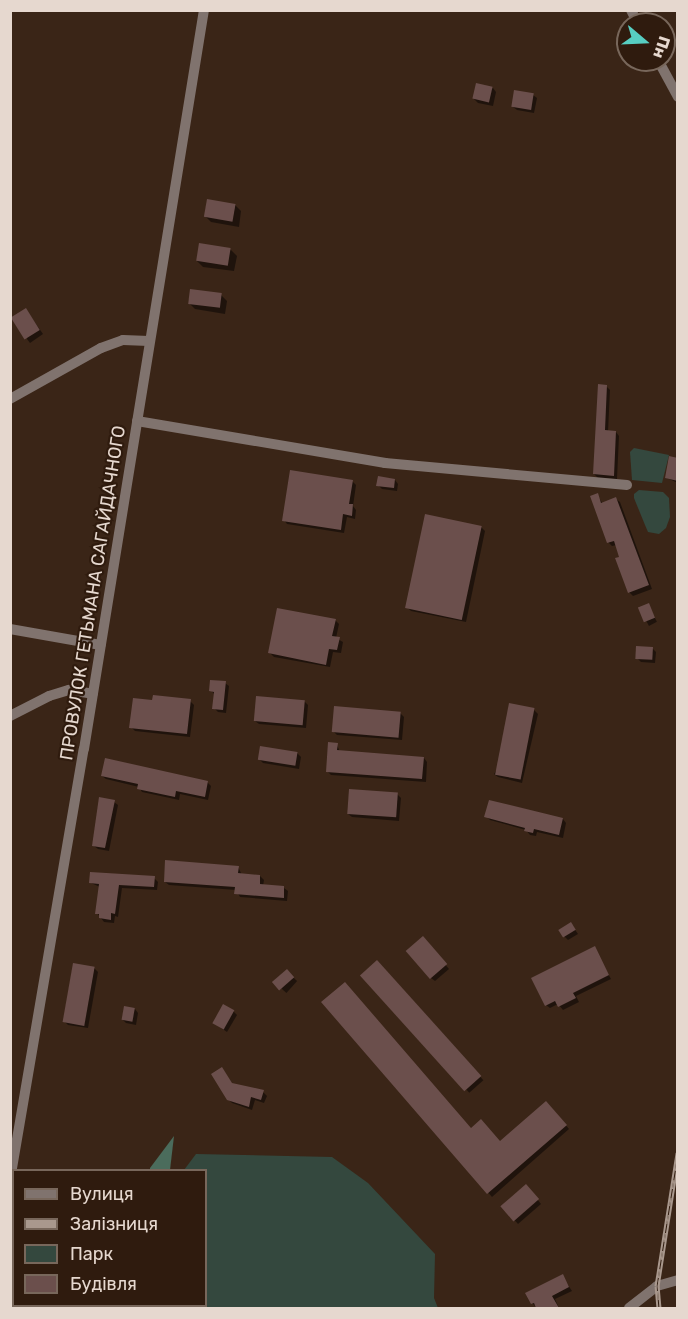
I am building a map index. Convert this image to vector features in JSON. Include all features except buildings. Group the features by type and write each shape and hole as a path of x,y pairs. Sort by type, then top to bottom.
{"street":[{"name":"ПРОВУЛОК ГЕТЬМАНА САГАЙДАЧНОГО","path":"10,1180 14,1141 93,694 204,10"},
{"path":"664,72 678,97"},
{"path":"10,399 101,348 123,340 149,341"},
{"path":"137,421 385,463 627,486"},
{"path":"10,629 101,645"},
{"path":"10,716 49,696 69,690 93,694"},
{"path":"631,1308 657,1287 678,1280"}],"green space":[{"path":"634,448 669,455 662,483 632,480 630,452"},
{"path":"639,490 663,492 669,498 670,517 666,528 659,534 648,532 634,498 634,494"},
{"path":"174,1136 170,1169 150,1168"},
{"path":"196,1154 332,1157 368,1183 435,1254 434,1298 438,1308 190,1308 207,1307 207,1169 185,1169"},
{"path":"111,1307 188,1307 188,1308"}],"railway":[{"path":"659,1308 657,1286 678,1153"}]}
